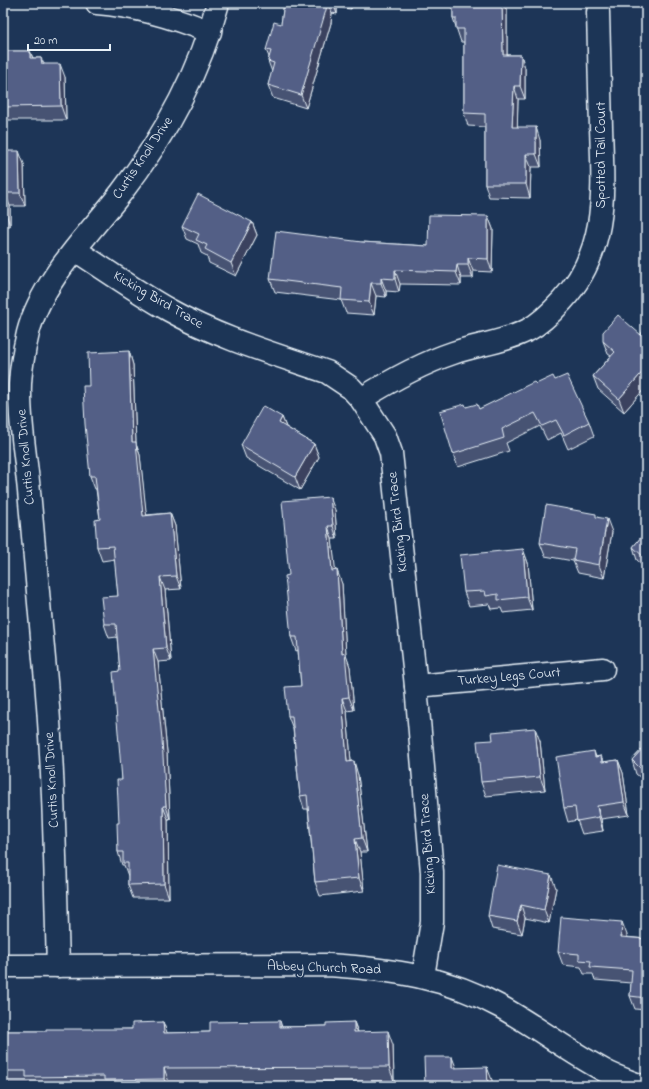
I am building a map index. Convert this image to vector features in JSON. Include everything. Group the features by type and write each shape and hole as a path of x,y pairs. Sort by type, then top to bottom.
{"street":[{"path":"97,3 124,6 174,17 210,32"},
{"name":"Curtis Knoll Drive","path":"58,966 52,778 46,681 20,392 28,332 38,305 75,250 122,191 162,133 194,74 210,32 218,3"},
{"name":"Spotted Tail Court","path":"361,399 404,374 453,352 504,341 529,329 550,314 572,291 589,262 599,231 603,199 598,12"},
{"name":"Kicking Bird Trace","path":"75,250 170,310 235,340 327,372 351,388 361,399 385,436 391,453 416,686 432,872 432,922 424,976"},
{"name":"Turkey Legs Court","path":"416,686 603,669"},
{"name":"Abbey Church Road","path":"3,966 329,965 382,969 424,976 462,989 500,1007 607,1072 641,1086"}],"building":[{"path":"284,3 327,3 301,95 268,85 274,63 268,61 271,51 266,50 274,22 281,24"},
{"path":"453,3 502,3 503,55 521,55 520,86 514,86 512,127 536,127 536,154 526,154 526,184 485,184 485,114 464,113 464,29 456,29 456,18 453,18"},
{"path":"3,51 30,51 30,58 41,58 42,64 60,64 61,106 3,107"},
{"path":"3,151 19,151 20,193 5,193 6,213 3,213"},
{"path":"198,194 252,222 231,263 205,249 207,245 196,240 199,234 182,226"},
{"path":"429,215 488,216 488,259 468,258 468,265 457,265 456,272 395,270 395,279 381,278 381,283 371,283 369,302 341,300 342,288 270,279 276,231 362,242 428,246"},
{"path":"618,315 641,335 646,323 646,368 619,399 593,376 615,352 603,341 603,332"},
{"path":"129,351 132,442 136,442 143,516 170,513 176,576 160,577 166,648 153,649 162,739 166,806 163,806 164,884 128,885 128,863 123,863 123,852 118,852 117,823 119,823 117,780 122,780 113,672 120,671 116,624 104,624 101,597 118,596 113,546 97,547 95,520 100,519 95,476 90,476 85,424 83,386 89,386 88,353"},
{"path":"567,375 589,422 564,435 556,420 542,426 535,413 502,429 504,438 453,454 440,411 465,404 466,407 477,404 479,409 534,382 536,384 553,376 555,380"},
{"path":"263,406 282,417 279,423 314,444 295,477 241,445"},
{"path":"330,497 333,526 328,526 332,571 337,570 342,654 345,653 349,697 342,698 347,762 354,761 362,838 355,839 359,878 315,882 307,795 300,796 292,716 288,716 285,687 301,686 297,637 291,637 285,576 289,575 282,501"},
{"path":"546,505 596,514 596,517 607,519 599,565 573,560 575,549 540,543"},
{"path":"646,531 646,559 633,547"},
{"path":"523,549 527,597 498,600 498,594 486,596 485,591 464,592 460,555"},
{"path":"535,728 540,777 481,782 477,741 493,740 492,732"},
{"path":"646,745 646,774 632,760"},
{"path":"594,751 595,757 601,756 602,762 618,760 624,802 597,806 599,817 577,821 575,807 564,808 556,757"},
{"path":"497,865 551,875 544,910 521,905 517,921 488,916"},
{"path":"561,917 622,922 621,937 646,939 646,998 630,996 632,970 590,967 591,961 579,960 579,954 558,952"},
{"path":"280,1021 280,1027 326,1026 326,1023 354,1022 354,1032 388,1031 389,1067 164,1068 164,1079 104,1080 104,1076 26,1077 26,1071 3,1071 3,1031 46,1031 46,1029 132,1029 132,1023 163,1022 164,1033 210,1032 210,1022"},
{"path":"424,1057 452,1057 452,1068 487,1067 488,1086 425,1086"}]}
